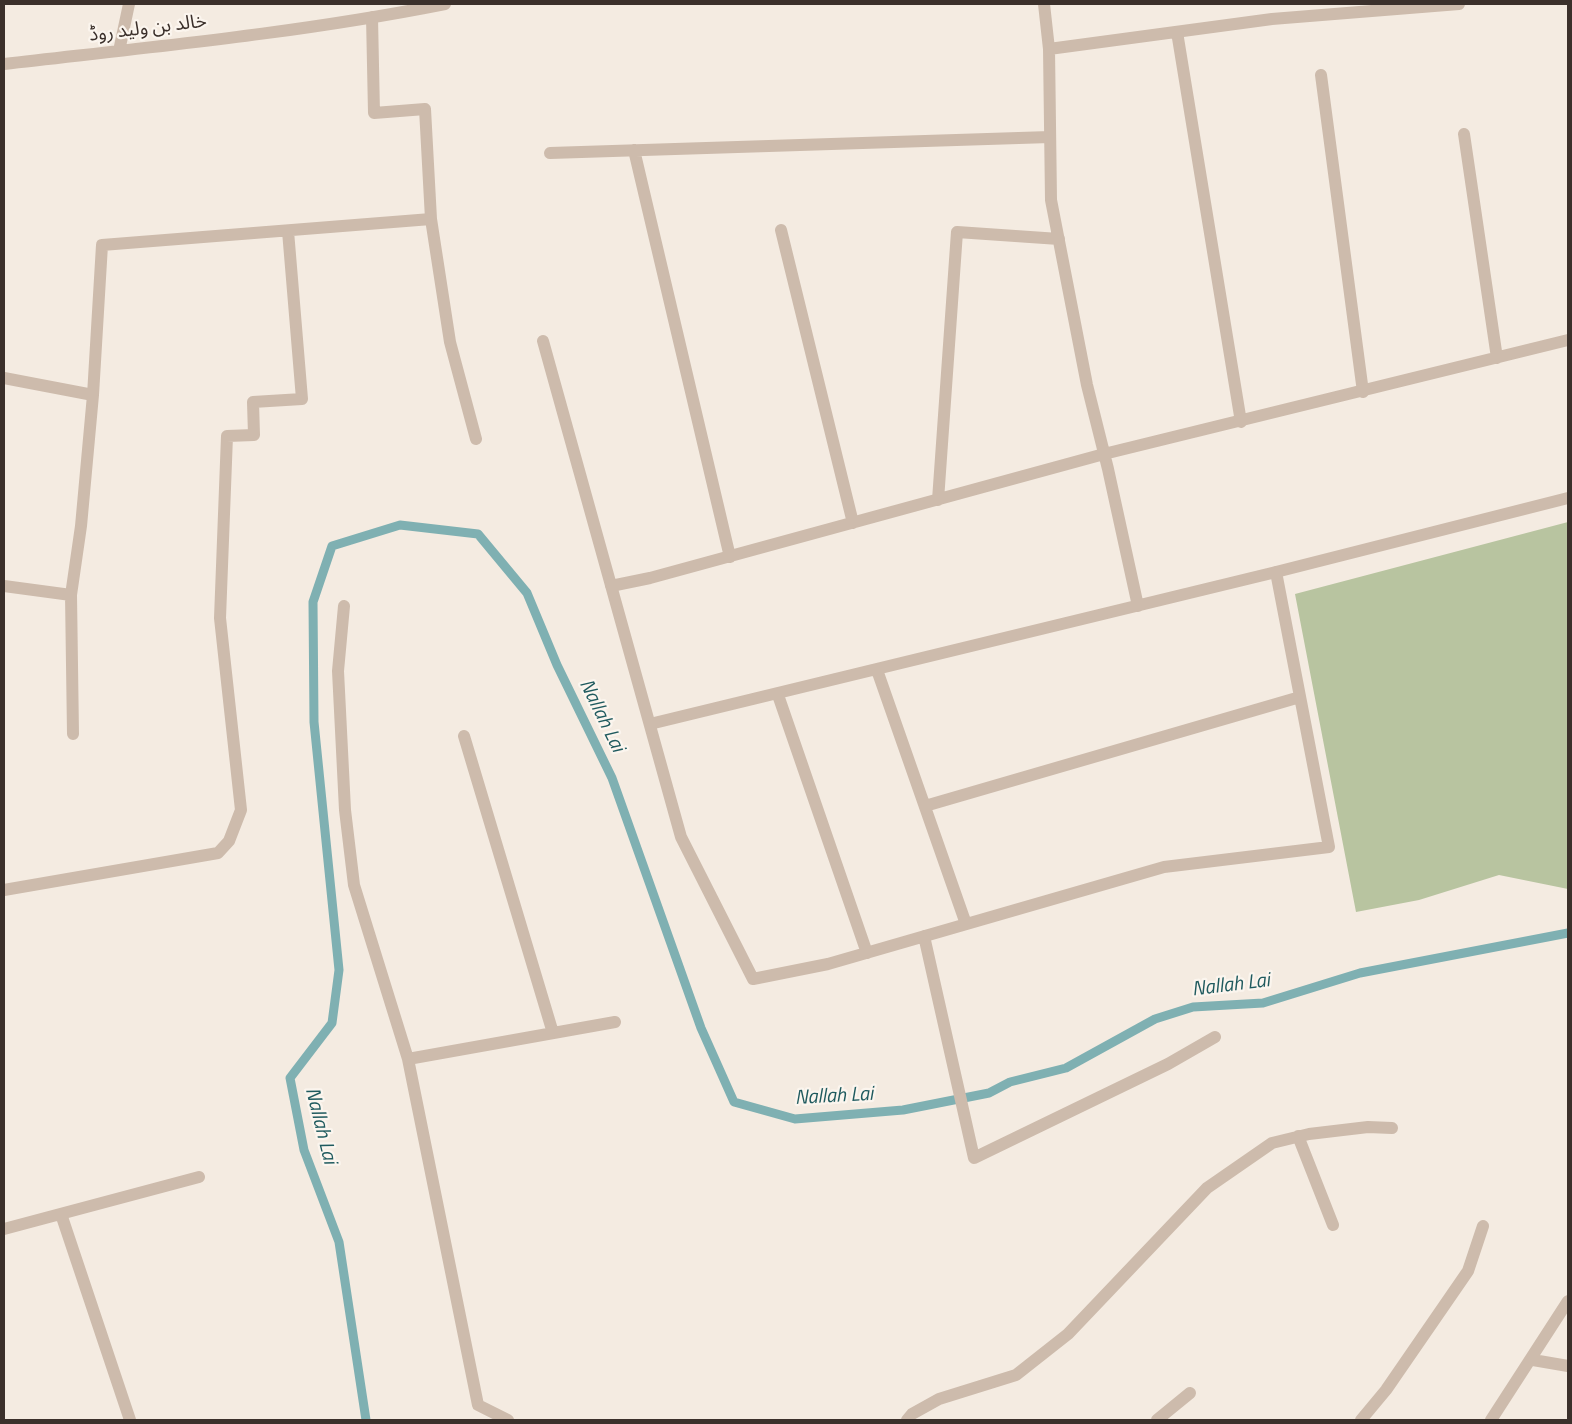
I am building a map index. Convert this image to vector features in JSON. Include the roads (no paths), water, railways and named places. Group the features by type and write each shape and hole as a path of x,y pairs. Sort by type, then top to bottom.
{"street":[{"path":"119,51 128,4"},
{"name":"خالد بن ولید روڈ","path":"4,64 372,18 445,4"},
{"path":"1044,4 1049,49 1051,200 1087,386 1138,606"},
{"path":"1049,49 1272,20 1459,4"},
{"path":"372,18 374,113 425,109 431,220 450,342 476,439"},
{"path":"1177,32 1241,422"},
{"path":"1321,75 1363,392"},
{"path":"1464,134 1497,358"},
{"path":"550,153 1050,137"},
{"path":"634,150 730,556"},
{"path":"73,734 71,595 81,526 93,395 102,245 431,220"},
{"path":"780,230 853,524"},
{"path":"4,890 218,853 229,841 241,810 220,618 227,436 254,435 253,402 302,399 288,231"},
{"path":"938,500 957,232 1059,239"},
{"path":"611,586 650,578 853,524 1104,454 1241,422 1568,340"},
{"path":"543,341 681,837 753,979 828,964 1164,868 1328,847 1276,572"},
{"path":"4,378 93,395"},
{"path":"650,724 778,695 1568,498"},
{"path":"4,586 71,595"},
{"path":"344,606 338,671 345,810 354,885 408,1059 478,1405 490,1416 508,1420"},
{"path":"877,670 966,924"},
{"path":"778,695 867,952"},
{"path":"925,806 1300,698"},
{"path":"464,736 553,1033"},
{"path":"924,936 974,1158 1168,1064 1215,1037"},
{"path":"408,1059 615,1022"},
{"path":"906,1420 912,1414 939,1399 1016,1375 1068,1334 1206,1188 1272,1143 1298,1136 1368,1127 1392,1128"},
{"path":"1298,1136 1333,1225"},
{"path":"4,1229 199,1177"},
{"path":"61,1214 130,1420"},
{"path":"1362,1420 1386,1390 1468,1271 1483,1226"},
{"path":"1491,1420 1533,1360 1568,1301"},
{"path":"1533,1360 1568,1366"},
{"path":"1156,1420 1190,1393"}],"waterway":[{"name":"Nallah Lai","path":"366,1420 339,1242 304,1150 290,1078 332,1023 339,970 314,722 313,602 332,546 400,525 478,534 527,593 557,665 612,778 701,1028 734,1102 795,1119 903,1110 989,1093 1010,1082 1066,1068 1155,1019 1193,1007 1263,1003 1360,973 1568,933"}]}
